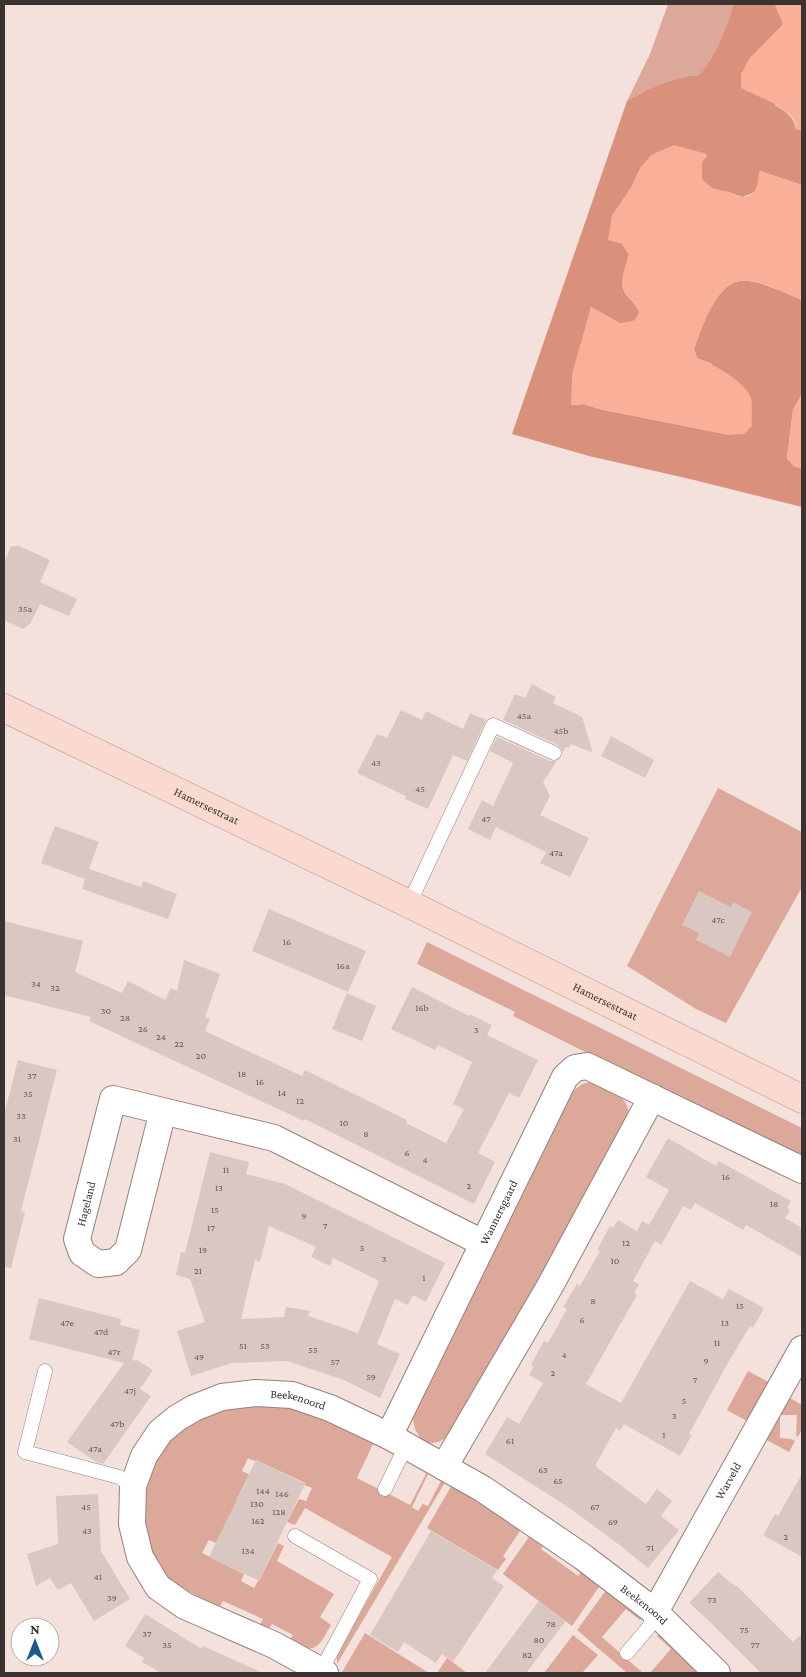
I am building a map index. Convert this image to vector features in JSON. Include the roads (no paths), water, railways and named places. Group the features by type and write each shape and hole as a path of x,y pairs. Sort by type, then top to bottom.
{"main road":[{"name":"Hamersestraat","path":"4,708 408,904 802,1099"}],"street":[{"name":"Wannersgaard","path":"397,1441 483,1243 565,1077 575,1068 587,1066 802,1170"},
{"path":"444,1467 550,1286 652,1097"},
{"name":"Hageland","path":"163,1110 128,1250 116,1262 98,1264 82,1253 76,1239 113,1099 163,1110 274,1138 483,1243"},
{"name":"Warveld","path":"655,1612 802,1349"},
{"name":"Beekenoord","path":"323,1672 274,1645 185,1606 158,1587 140,1557 132,1524 133,1486 144,1456 160,1432 177,1418 194,1408 222,1396 256,1393 292,1395 330,1408 444,1467 483,1489 583,1557 655,1612 717,1673"}],"lane":[{"path":"408,904 493,725 554,753"},
{"path":"45,1371 25,1452 119,1477 133,1486"},
{"path":"385,1489 397,1441"},
{"path":"295,1536 370,1579 323,1672"},
{"path":"627,1653 649,1627 655,1612"}]}
